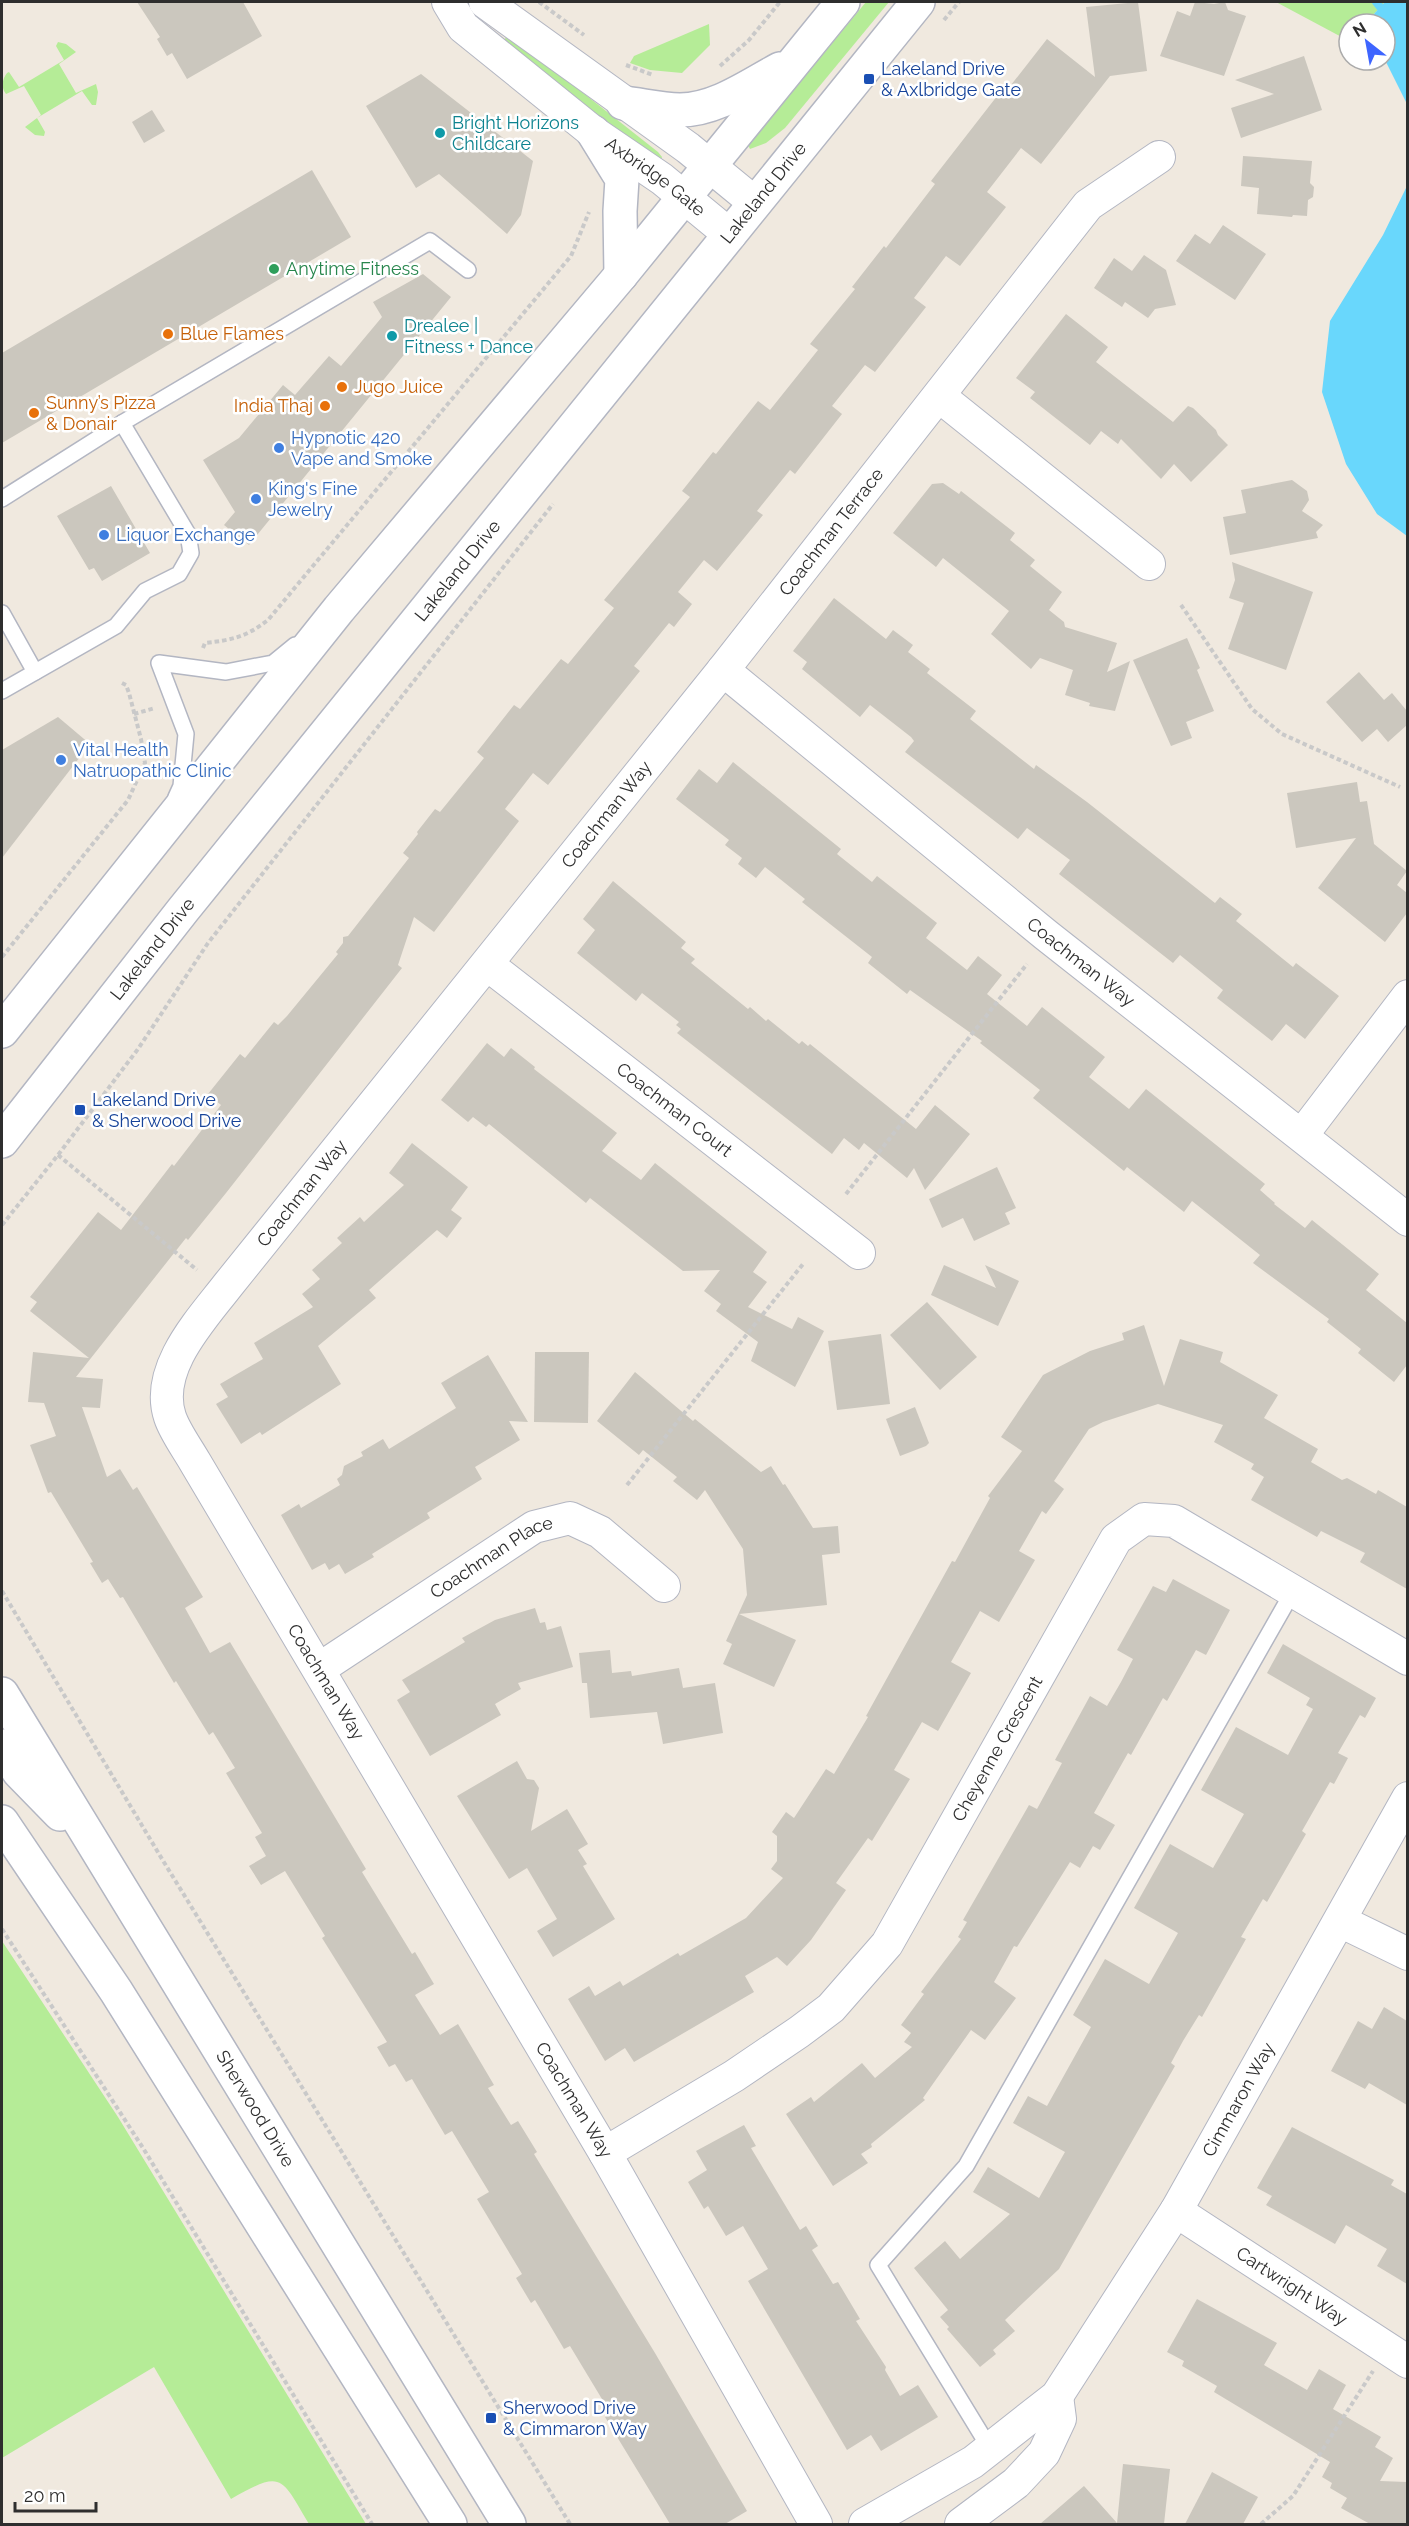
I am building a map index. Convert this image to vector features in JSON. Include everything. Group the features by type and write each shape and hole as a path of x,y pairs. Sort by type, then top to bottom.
{"main road":[{"path":"2,1030 339,609 621,274 843,2"},
{"name":"Lakeland Drive","path":"2,1141 183,910 918,2"},
{"path":"623,103 680,110 699,107 727,98 795,61"},
{"path":"593,132 622,179 621,274"},
{"name":"Sherwood Drive","path":"2,1694 509,2524"},
{"path":"2,1746 19,1772 104,1859"},
{"path":"2,1822 129,2011 450,2524"}],"street":[{"name":"Axbridge Gate","path":"448,2 463,27 593,132 663,179 730,235"},
{"path":"484,2 710,165 755,203"},
{"name":"Coachman Terrace","path":"723,670 1088,205 1159,157"},
{"path":"939,396 1149,564"},
{"name":"Coachman Way","path":"816,2524 605,2153 170,1417 165,1392 170,1371 196,1328 228,1285 488,965 723,670 1046,935 1407,1220"},
{"name":"Coachman Court","path":"488,965 859,1253"},
{"path":"1302,1135 1407,996"},
{"name":"Coachman Place","path":"319,1669 534,1527 570,1518 600,1532 664,1586"},
{"name":"Cheyenne Crescent","path":"605,2153 734,2076 807,2026 831,2008 887,1944 1116,1539 1144,1520 1174,1521 1292,1593 1407,1659"},
{"name":"Cimmaron Way","path":"865,2524 974,2462 989,2447 1057,2396 1176,2211 1407,1798"},
{"path":"1340,1921 1407,1954"},
{"name":"Cartwright Way","path":"1176,2211 1398,2355"},
{"path":"961,2524 1016,2483 1044,2453 1060,2419 1057,2396"}],"lane":[{"path":"2,499 122,423 430,241 468,270"},
{"path":"2,691 116,626 145,591 179,574 191,553 188,534 122,423"},
{"path":"161,830 181,786 186,734 159,663 226,672 273,663 339,609"},
{"path":"2,613 35,672"},
{"path":"989,2447 878,2265 966,2166 1292,1593"}],"path":[{"path":"539,2 592,40"},
{"path":"713,69 721,66 749,40 780,2"},
{"path":"936,29 959,2"},
{"path":"619,63 663,79"},
{"path":"205,643 236,639 255,631 268,620 571,256 589,212"},
{"path":"2,1225 138,1049 208,943 560,495"},
{"path":"1181,605 1252,709 1282,734 1400,787"},
{"path":"2,957 128,800 145,763 127,687 122,683"},
{"path":"846,1194 1027,964"},
{"path":"58,1155 197,1270"},
{"path":"627,1485 803,1264"},
{"path":"2,1591 162,1859 570,2524"},
{"path":"2,1929 143,2148 372,2524"},
{"path":"1261,2524 1293,2496 1398,2355"}],"green space":[{"path":"866,2 889,2 785,128 766,143 750,149 748,145"},
{"path":"1276,2 1385,2 1376,12 1337,12 1337,35"},
{"path":"709,24 710,45 682,73 650,70 630,63 634,56"},
{"path":"511,36 658,152 662,157 661,160 655,163 504,41 506,37"},
{"path":"58,42 66,44 76,52 59,64 76,93 96,84 98,92 96,105 92,105 82,91 37,118 41,115 24,86 6,94 3,89 5,75 9,72 19,87 64,60 56,46"},
{"path":"37,118 45,132 44,136 35,135 25,127"},
{"path":"2,1941 118,2117 366,2524 309,2524 286,2488 271,2481 231,2499 154,2367 2,2458"}],"water":[{"path":"1385,2 1407,2 1407,104 1391,72 1397,72 1397,12 1376,12"},
{"path":"1407,186 1408,536 1377,514 1346,464 1322,392 1330,321 1383,235"}],"building":[{"path":"137,2 243,2 262,36 187,79 172,53 167,56 157,39 160,37"},
{"path":"1138,2 1147,71 1110,76 1041,164 1021,148 987,192 1006,207 960,266 946,256 914,298 926,307 875,372 865,365 832,406 842,414 795,474 790,470 757,511 763,515 717,571 704,560 678,592 692,604 674,627 669,623 634,666 640,671 548,785 533,773 505,809 519,821 434,932 414,917 398,965 402,968 226,1193 188,1240 186,1238 76,1377 103,1379 100,1408 82,1407 107,1477 120,1469 133,1490 137,1487 203,1597 185,1608 210,1653 230,1642 366,1869 362,1872 412,1954 415,1952 434,1984 415,1995 440,2035 458,2024 494,2085 488,2088 511,2125 518,2121 537,2152 534,2154 655,2353 747,2511 725,2524 670,2524 605,2417 611,2414 570,2346 564,2349 535,2300 531,2303 516,2278 522,2274 477,2199 489,2192 452,2131 445,2135 412,2079 406,2082 395,2064 389,2067 377,2047 387,2042 322,1938 325,1936 285,1871 261,1885 249,1866 266,1856 255,1837 262,1833 226,1773 235,1768 213,1732 209,1735 176,1681 174,1683 123,1597 120,1598 108,1579 102,1583 90,1563 93,1562 51,1492 48,1493 30,1445 56,1436 44,1403 28,1402 33,1352 89,1358 30,1311 37,1302 30,1297 98,1212 121,1230 172,1164 174,1166 221,1105 208,1094 240,1054 245,1058 274,1022 278,1025 287,1016 338,954 336,952 343,943 343,937 348,936 409,858 403,853 418,834 417,832 435,809 440,812 484,758 477,752 514,705 520,709 561,659 568,664 614,608 604,600 690,497 682,491 713,452 716,454 758,401 770,410 818,350 810,344 855,289 852,287 884,246 886,248 935,184 931,181 1001,91 1004,94 1047,39 1095,77 1086,7"},
{"path":"1195,2 1214,4 1225,2 1228,10 1246,16 1224,76 1160,56 1177,11 1190,16"},
{"path":"1304,56 1322,110 1241,138 1231,108 1274,94 1235,80"},
{"name":"Bright Horizons Childcare","path":"421,74 533,161 521,215 507,234 439,174 416,188 366,106"},
{"path":"152,110 165,131 144,143 132,122"},
{"path":"1243,156 1312,161 1310,183 1314,187 1313,197 1308,200 1307,216 1257,214 1259,188 1241,186"},
{"path":"312,170 351,237 2,443 2,353"},
{"path":"1223,225 1266,254 1235,300 1176,261 1195,234 1210,244"},
{"path":"1144,255 1166,270 1176,305 1155,309 1148,318 1125,302 1122,307 1094,288 1114,258 1132,271"},
{"path":"423,274 451,297 249,545 224,525 235,512 203,460 239,438 283,385 295,395 329,356 341,366 382,317 373,302"},
{"path":"1066,314 1108,347 1096,362 1173,422 1188,406 1193,408 1228,445 1191,482 1174,464 1161,479 1121,439 1118,444 1101,431 1090,445 1030,398 1035,392 1016,378"},
{"path":"1292,480 1307,491 1309,500 1302,511 1323,525 1316,532 1318,538 1230,555 1223,517 1246,513 1241,490"},
{"path":"943,483 959,494 961,491 1015,533 1010,540 1035,560 1030,566 1062,592 1049,610 1064,622 1065,627 1117,643 1107,672 1130,661 1115,711 1089,706 1090,703 1065,695 1073,670 1040,658 1031,669 991,634 1009,611 943,558 936,567 893,533 932,484"},
{"name":"Liquor Exchange","path":"111,486 150,553 102,581 94,568 89,570 57,516"},
{"path":"1232,562 1313,592 1286,670 1228,649 1244,603 1229,598 1235,580"},
{"path":"834,598 886,639 893,630 913,645 908,652 930,669 927,673 976,711 970,719 1034,769 1036,765 1087,802 1215,903 1220,897 1242,914 1236,921 1293,967 1296,963 1339,996 1305,1039 1286,1024 1272,1041 1217,998 1223,990 1180,955 1173,963 1059,874 1070,860 1027,828 1018,839 905,752 914,741 911,737 870,705 860,717 802,669 807,662 793,651"},
{"path":"1187,638 1214,711 1186,722 1192,738 1171,746 1133,660"},
{"path":"1359,672 1384,700 1392,693 1407,711 1407,725 1388,742 1377,729 1362,742 1326,702"},
{"path":"58,717 90,744 2,858 2,750"},
{"path":"733,762 841,849 837,854 872,882 877,876 937,923 926,938 967,970 978,956 1002,975 987,994 1027,1026 1042,1007 1105,1057 1089,1077 1129,1109 1146,1089 1265,1184 1260,1190 1274,1204 1305,1228 1312,1220 1379,1274 1366,1290 1407,1323 1407,1365 1394,1382 1358,1353 1361,1349 1327,1322 1329,1319 1253,1263 1260,1255 1192,1201 1184,1212 1127,1167 1124,1171 1033,1098 1040,1090 980,1043 982,1041 910,990 907,994 868,963 872,957 802,902 805,899 765,867 756,878 738,864 742,858 725,845 729,840 676,799 699,769 717,783"},
{"path":"1357,782 1360,802 1367,801 1374,844 1407,871 1397,885 1407,893 1407,913 1385,942 1318,888 1356,838 1296,848 1287,793"},
{"path":"613,881 686,942 681,948 695,959 691,963 748,1009 750,1007 766,1021 768,1019 799,1044 802,1041 808,1046 810,1044 916,1129 935,1105 970,1134 925,1190 914,1168 907,1178 864,1143 859,1150 844,1138 832,1154 677,1033 681,1029 676,1025 679,1022 642,993 636,1001 577,953 595,930 583,919"},
{"path":"487,1043 504,1057 511,1048 535,1067 534,1069 617,1133 602,1151 641,1180 655,1163 767,1252 753,1272 767,1282 748,1307 792,1329 798,1317 824,1331 795,1387 751,1361 758,1342 716,1311 721,1304 704,1291 720,1270 683,1271 590,1198 586,1203 489,1124 486,1127 473,1117 468,1122 441,1100"},
{"path":"412,1143 468,1187 451,1210 462,1218 447,1238 437,1230 369,1290 376,1298 318,1346 341,1384 262,1435 260,1432 241,1444 216,1404 228,1397 220,1384 263,1359 254,1343 313,1307 302,1294 320,1279 312,1270 342,1243 337,1238 360,1217 364,1222 404,1185 389,1173"},
{"path":"997,1167 1016,1208 1005,1213 1010,1224 974,1241 963,1218 942,1228 929,1199"},
{"path":"944,1265 996,1288 985,1265 1019,1281 998,1326 931,1295"},
{"path":"927,1302 977,1357 940,1390 890,1335"},
{"path":"1144,1325 1164,1386 1180,1339 1223,1352 1220,1362 1278,1395 1264,1418 1318,1449 1311,1462 1342,1480 1347,1478 1376,1494 1378,1490 1407,1507 1407,1589 1360,1562 1365,1553 1321,1531 1317,1537 1251,1500 1264,1477 1251,1469 1254,1464 1214,1442 1223,1425 1158,1404 1103,1422 1089,1429 1054,1481 1064,1489 1046,1514 1042,1511 1019,1551 1035,1560 999,1622 980,1611 951,1662 971,1673 938,1731 922,1722 894,1770 910,1779 872,1841 868,1838 836,1883 846,1890 811,1940 787,1966 777,1957 745,1976 754,1992 634,2062 625,2048 605,2061 568,1999 589,1986 595,1996 620,1981 623,1986 678,1953 680,1956 746,1918 783,1878 771,1869 777,1861 777,1836 772,1832 786,1812 794,1818 826,1769 834,1774 868,1717 866,1716 952,1561 955,1562 990,1498 988,1496 1022,1451 1001,1437 1043,1375 1090,1351 1124,1340 1122,1333"},
{"path":"881,1334 890,1404 837,1410 828,1341"},
{"path":"535,1352 589,1352 588,1423 534,1422"},
{"path":"488,1355 528,1422 509,1421 520,1440 475,1467 482,1479 427,1513 430,1518 372,1554 374,1557 345,1574 339,1564 329,1570 325,1563 312,1570 281,1515 299,1504 301,1508 340,1485 337,1479 342,1475 344,1466 363,1456 361,1452 383,1439 389,1449 456,1408 441,1383"},
{"path":"635,1372 693,1421 695,1419 761,1472 771,1466 813,1528 838,1526 840,1553 822,1555 827,1605 739,1614 796,1640 774,1687 723,1664 732,1644 726,1641 747,1595 743,1549 705,1490 697,1500 673,1481 677,1477 643,1450 639,1455 597,1421"},
{"path":"915,1407 929,1443 900,1456 886,1419"},
{"path":"1173,1579 1230,1610 1206,1655 1196,1650 1167,1701 1163,1698 1131,1755 1128,1753 1094,1813 1115,1825 1100,1850 1093,1846 1080,1868 1070,1862 1017,1947 1014,1946 994,1982 1016,1998 985,2040 971,2030 923,2098 925,2100 861,2154 868,2163 833,2186 786,2114 811,2097 814,2102 862,2063 875,2078 912,2047 904,2042 911,2033 901,2025 924,1994 921,1992 961,1939 958,1937 967,1922 963,1920 1029,1805 1037,1809 1062,1763 1055,1760 1090,1696 1107,1706 1121,1682 1133,1659 1117,1650 1153,1586 1166,1592"},
{"path":"535,1608 540,1623 545,1622 547,1630 561,1626 573,1667 518,1683 521,1689 495,1704 501,1715 430,1756 397,1700 410,1692 402,1680 465,1642 462,1638 495,1620"},
{"path":"1283,1644 1376,1698 1365,1718 1360,1715 1338,1753 1348,1758 1334,1784 1330,1782 1302,1831 1306,1834 1267,1902 1263,1899 1241,1937 1246,1939 1202,2017 1199,2015 1183,2041 1171,2063 1175,2066 1059,2269 1005,2320 1015,2331 993,2350 996,2354 980,2367 947,2329 949,2327 940,2317 948,2310 914,2268 945,2241 960,2259 1010,2214 973,2192 988,2167 1039,2198 1065,2152 1013,2123 1028,2096 1047,2106 1091,2027 1073,2015 1105,1959 1149,1984 1178,1933 1134,1908 1170,1844 1213,1868 1244,1814 1201,1790 1236,1727 1288,1755 1313,1709 1306,1705 1310,1698 1267,1673"},
{"path":"610,1650 612,1673 631,1671 632,1676 679,1668 683,1688 715,1683 723,1733 663,1744 657,1712 590,1718 587,1683 582,1683 579,1653"},
{"path":"517,1761 527,1779 534,1780 539,1788 531,1831 567,1809 588,1844 578,1850 587,1864 583,1866 615,1919 553,1957 537,1931 557,1919 527,1868 509,1879 457,1796"},
{"path":"1384,2007 1407,2021 1407,2105 1369,2083 1365,2089 1331,2071 1358,2021 1372,2029"},
{"path":"744,2125 756,2146 751,2148 800,2230 806,2226 818,2246 812,2250 833,2284 838,2282 860,2319 856,2321 886,2367 885,2370 900,2396 918,2385 938,2417 881,2451 871,2435 847,2450 748,2281 768,2269 743,2226 726,2236 708,2206 704,2209 688,2182 707,2170 696,2151"},
{"path":"1292,2127 1394,2180 1391,2185 1407,2194 1407,2284 1377,2266 1387,2249 1346,2225 1335,2244 1266,2205 1272,2196 1257,2188"},
{"path":"1197,2299 1277,2343 1264,2365 1307,2390 1319,2369 1346,2385 1333,2409 1381,2437 1375,2447 1393,2458 1380,2481 1407,2482 1407,2524 1370,2524 1341,2508 1347,2498 1330,2488 1332,2483 1322,2477 1330,2462 1214,2392 1217,2386 1182,2366 1184,2361 1167,2352"},
{"path":"1123,2464 1170,2469 1164,2524 1040,2524 1084,2486 1117,2523"},
{"path":"1212,2472 1258,2497 1243,2524 1185,2524"}],"waterway":[{"path":"1376,2 1380,7"}],"place":[{"name":"Lakeland Drive & Axlbridge Gate","path":"869,79"},
{"name":"Bright Horizons Childcare","path":"440,133"},
{"name":"Anytime Fitness","path":"274,269"},
{"name":"Blue Flames","path":"168,334"},
{"name":"Drealee | Fitness + Dance","path":"392,336"},
{"name":"Jugo Juice","path":"342,387"},
{"name":"India Thaj","path":"325,406"},
{"name":"Sunny’s Pizza & Donair","path":"34,413"},
{"name":"Hypnotic 420 Vape and Smoke","path":"279,448"},
{"name":"King's Fine Jewelry","path":"256,499"},
{"name":"Liquor Exchange","path":"104,535"},
{"name":"Vital Health Natruopathic Clinic","path":"61,760"},
{"name":"Lakeland Drive & Sherwood Drive","path":"80,1110"},
{"name":"Sherwood Drive & Cimmaron Way","path":"491,2418"}]}
